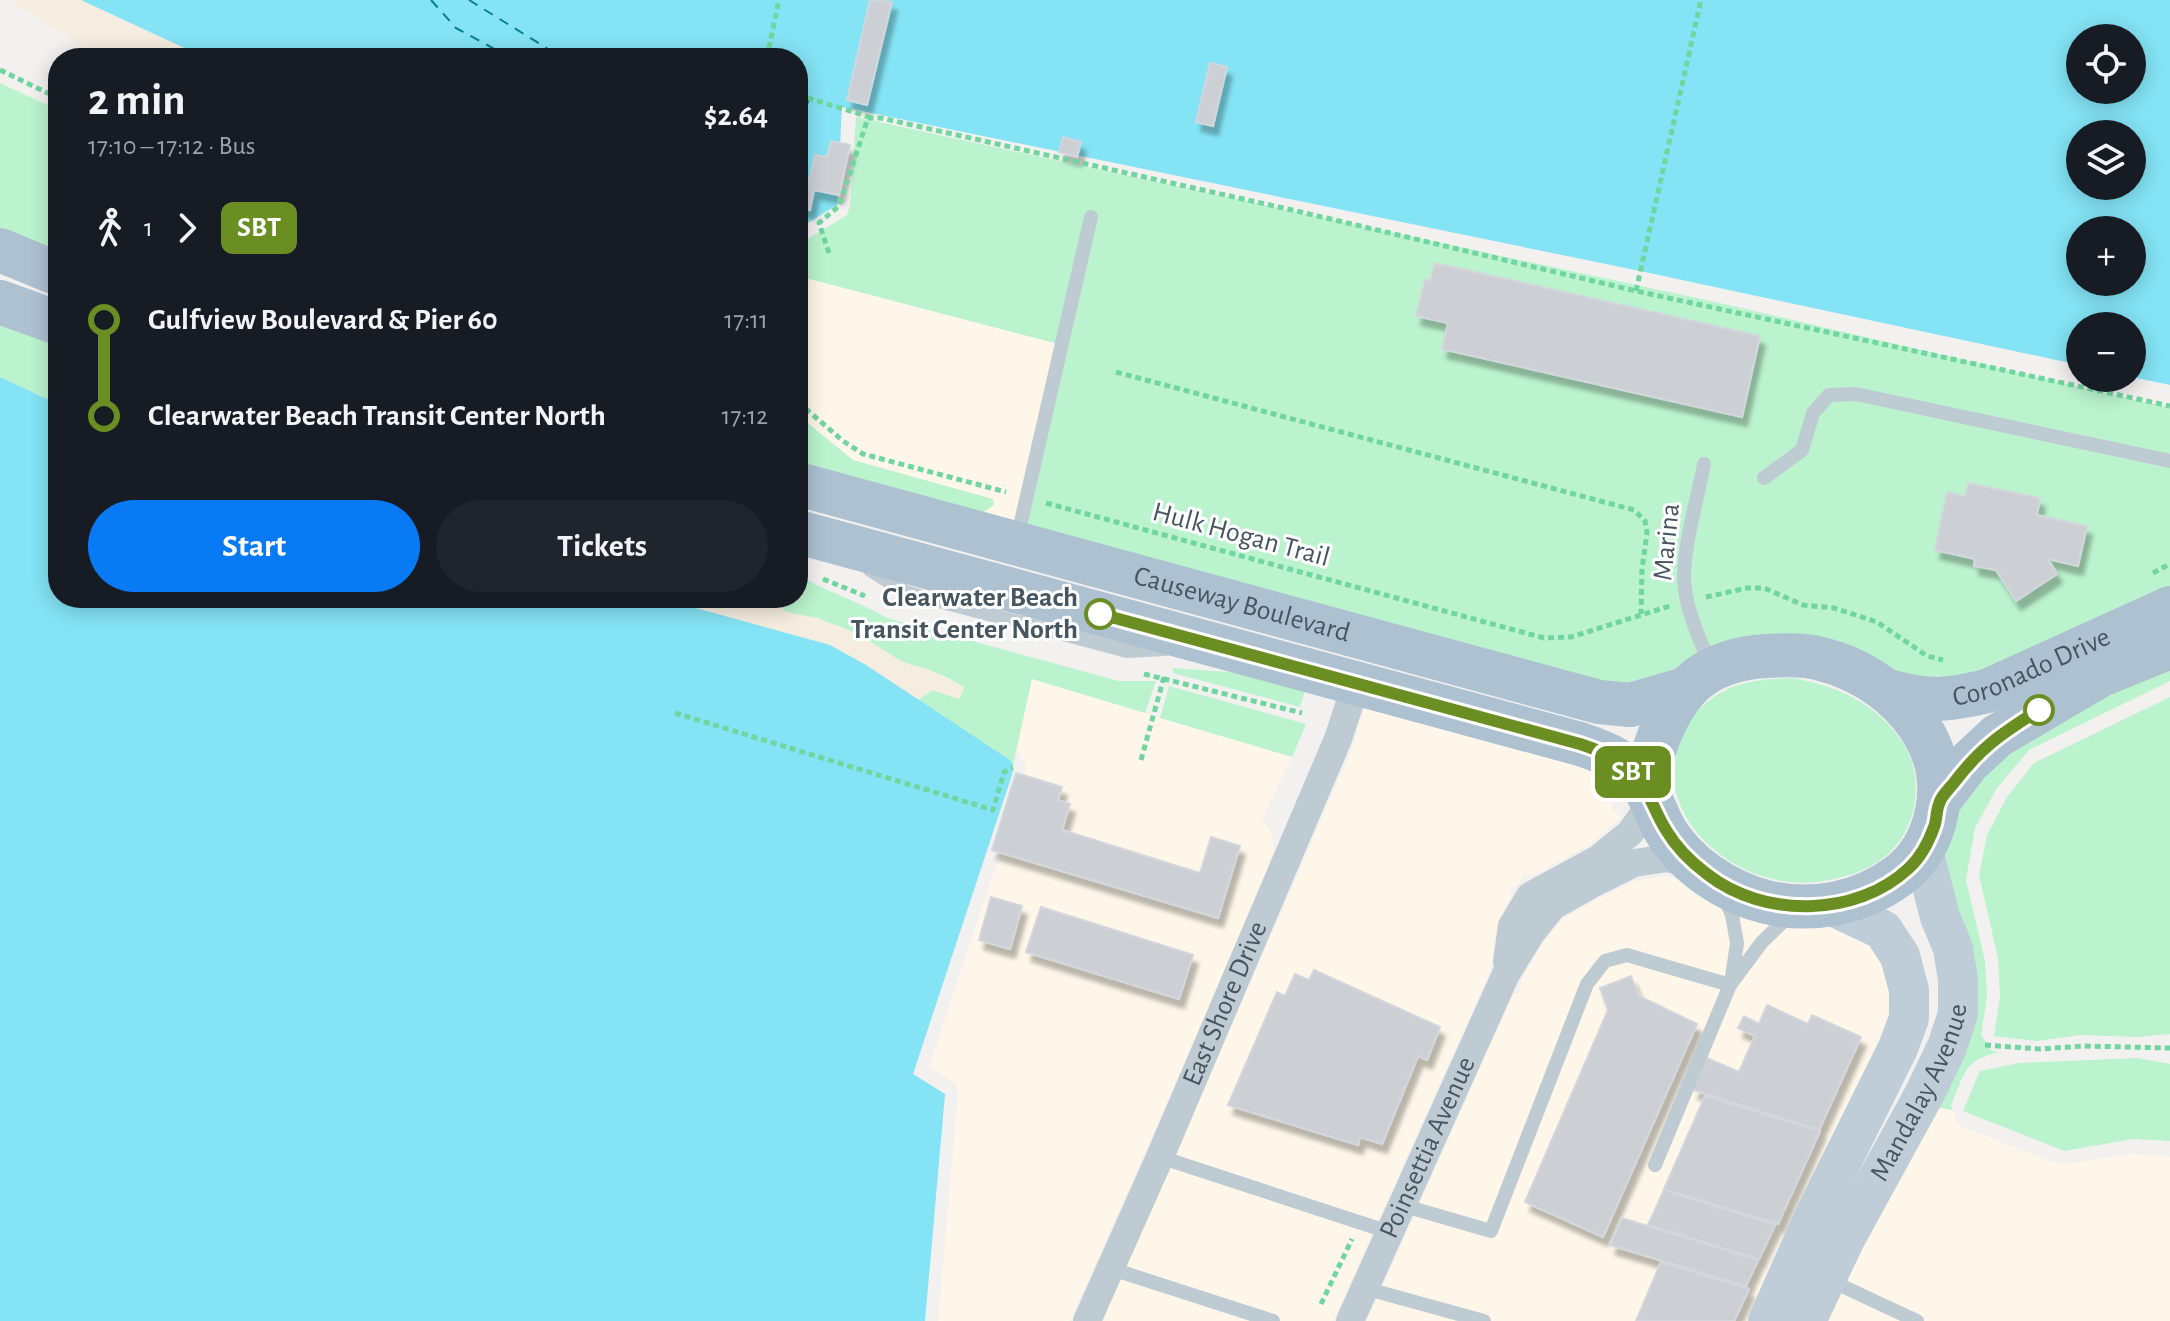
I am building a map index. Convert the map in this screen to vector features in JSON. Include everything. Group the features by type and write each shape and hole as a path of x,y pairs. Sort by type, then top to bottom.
{"main road":[{"path":"0,250 48,270"},
{"path":"0,302 48,319"},
{"name":"Causeway Boulevard","path":"808,487 1599,702 1630,705 1699,679"},
{"name":"Causeway Boulevard","path":"810,535 1580,744 1610,755 1630,770 1649,796"},
{"name":"Coronado Drive","path":"1888,691 1926,701 1955,699 1987,691 2156,593"},
{"name":"Coronado Drive","path":"1939,801 1968,763 1997,736 2099,676 2170,647"},
{"path":"1783,655 1821,659 1855,672 1888,691 1910,714 1930,743 1939,772 1939,801 1934,827 1923,850 1909,868 1863,897 1815,906 1765,901 1708,874 1675,844 1649,796 1651,757 1661,729 1699,679 1745,657 1783,655"}],"street":[{"name":"East Shore Drive","path":"1087,1321 1338,739 1356,684"},
{"name":"Poinsettia Avenue","path":"1506,974 1512,926 1530,896 1598,859 1630,833 1649,796"},
{"name":"Mandalay Avenue","path":"1768,1321 1810,1270 1925,1093 1947,1047 1958,1014 1958,980 1953,948 1940,917 1923,850"},
{"name":"Poinsettia Avenue","path":"1350,1321 1506,974 1532,932 1553,906 1634,863 1668,858 1708,874"},
{"name":"Mandalay Avenue","path":"1806,1321 1810,1270 1909,1018 1909,990 1900,956 1883,930 1815,906"}],"lane":[{"path":"1016,543 1091,217"},
{"path":"1764,478 1802,450 1813,413 1829,395 1856,394 2170,461"},
{"name":"Marina","path":"1699,679 1698,635 1684,578 1704,464"},
{"path":"1655,1165 1730,985 1737,943 1732,915 1708,874"},
{"path":"1730,985 1762,942 1815,906"},
{"path":"1401,1205 1491,1231 1587,984 1605,961 1627,955 1730,985"},
{"path":"1160,1157 1389,1232"},
{"path":"1112,1269 1273,1321"},
{"path":"1810,1270 1917,1321"},
{"path":"1364,1288 1484,1321"}],"path":[{"path":"769,48 779,0"},
{"path":"1636,291 1701,0"},
{"path":"0,70 48,93"},
{"path":"808,98 874,118 1288,209 1636,291 2170,406"},
{"path":"829,253 819,223 839,206 868,118 874,118"},
{"path":"1116,372 1634,510 1645,521 1647,533 1641,614"},
{"name":"Hulk Hogan Trail","path":"808,411 863,454 1544,638 1571,637 1688,601 1747,588 1764,588 1803,605 1834,608 1877,622 1927,656 1949,662"},
{"path":"2156,593 2170,564"},
{"path":"1141,760 1164,677"},
{"path":"675,713 993,810 1004,772 1013,768"},
{"path":"1985,1045 2040,1049 2084,1046 2170,1048"}],"shaded area":[{"path":"808,279 1063,345 1020,527 808,469"},
{"path":"1032,679 1292,757 1262,819 1271,832 1274,850 1257,900 1070,1321 938,1321 958,1095 956,1084 929,1067 1025,779 1026,765 1017,748"},
{"path":"1366,705 1608,774 1612,809 1621,817 1591,844 1531,876 1525,873 1519,883 1509,889 1511,896 1497,925 1491,969 1333,1321 1101,1321 1283,909 1353,746"},
{"path":"1666,876 1828,923 1873,944 1886,965 1893,1015 1750,1321 1367,1321 1514,993 1519,993 1521,980 1544,942 1562,920 1598,899 1638,880"},
{"path":"1935,1107 1953,1110 1958,1125 2059,1165 2133,1154 2170,1157 2170,1321 1823,1321"}],"green space":[{"path":"0,83 48,105 48,255 0,234"},
{"path":"856,117 1729,305 2066,384 2066,392 2101,392 2170,408 2170,588 1954,682 1897,675 1677,674 1629,688 1020,527 1062,345 808,279 808,239 847,215"},
{"path":"0,323 48,340 48,399 0,377"},
{"path":"808,423 853,460 993,499 994,505 982,513 808,469"},
{"path":"808,580 887,618 1119,681 1156,681 1145,713 1032,679 1013,765 1010,760 917,700 933,690 959,699 964,688 957,683 900,661 844,628 785,612 782,608 808,608"},
{"path":"2170,665 2170,681 2029,750 1997,788 1975,828 1966,880 1985,961 1987,997 1981,1035 1992,1051 2000,1052 1979,1059 1967,1070 1951,1106 1953,1110 1935,1107 1961,1055 1940,853 1952,818 1979,775 2050,722"},
{"path":"1173,668 1254,674 1305,690 1300,707 1173,673"},
{"path":"1791,678 1824,685 1868,707 1893,729 1910,756 1914,771 1916,786 1912,816 1898,843 1872,866 1844,877 1815,882 1785,881 1756,874 1728,860 1704,841 1686,817 1676,791 1674,762 1684,732 1701,707 1719,694 1742,684"},
{"path":"1169,686 1306,724 1292,757 1160,718"},
{"path":"2170,697 2170,1034 2137,1037 2081,1035 2037,1041 1994,1036 2000,997 1998,958 1979,875 1987,835 2007,797 2034,763"},
{"path":"2138,1058 2170,1064 2170,1141 2133,1139 2064,1151 1963,1111 1980,1071 2019,1063"}],"sand":[{"path":"9,0 81,0 184,48 85,48"},
{"path":"695,608 782,608 785,612 818,618 861,636 904,663 928,669 964,687 959,699 933,690 917,700 830,645"}],"water":[{"path":"81,0 2170,0 2170,385 2146,380 2146,312 2066,312 2066,362 842,107 837,205 808,223 808,48 184,48"},
{"path":"0,377 48,399 48,608 695,608 830,645 866,665 1010,760 1013,765 913,1074 945,1094 925,1321 0,1321"}],"building":[{"path":"870,0 892,2 867,105 847,100"},
{"path":"1210,63 1227,67 1213,126 1196,122"},
{"path":"1063,137 1081,142 1077,157 1059,152"},
{"path":"831,141 850,145 839,195 814,190 808,210 808,179 815,155 827,157"},
{"path":"1435,263 1760,336 1742,417 1442,349 1448,323 1416,316 1425,279 1430,281"},
{"path":"1968,483 2040,498 2037,515 2087,526 2078,566 2048,559 2057,574 2016,601 1996,570 1974,566 1975,559 1935,550 1947,492 1965,496"},
{"path":"1016,773 1062,787 1058,800 1070,804 1062,830 1200,873 1211,837 1240,846 1218,918 992,850"},
{"path":"991,897 1022,906 1010,949 979,940"},
{"path":"1041,907 1193,955 1179,999 1026,952"},
{"path":"1314,970 1440,1027 1427,1060 1418,1056 1382,1144 1360,1137 1358,1145 1228,1105 1277,992 1285,996 1295,974 1309,980"},
{"path":"1631,976 1639,996 1697,1024 1603,1237 1525,1202 1608,1010 1600,988"},
{"path":"1767,1005 1808,1024 1812,1015 1861,1037 1819,1130 1693,1090 1707,1058 1739,1072 1755,1036 1738,1028 1744,1016 1759,1024"},
{"path":"1705,1096 1820,1131 1778,1224 1664,1189"},
{"path":"1664,1190 1775,1225 1759,1259 1648,1225"},
{"path":"1622,1218 1758,1260 1746,1286 1610,1245"},
{"path":"1661,1262 1749,1289 1734,1321 1636,1321"}],"ferry route":[{"path":"431,0 456,28 493,48"},
{"path":"469,0 546,48"}],"bus line":[{"name":"SBT","path":"1100,614 1580,744 1610,755 1637,777 1675,844 1707,874 1719,883 1751,897 1780,904 1830,905 1863,897 1909,868 1923,850 1934,827 1939,801 1968,763 1997,736 2039,710"}],"place":[{"name":"Clearwater Beach Transit Center North","path":"1100,614"}]}
